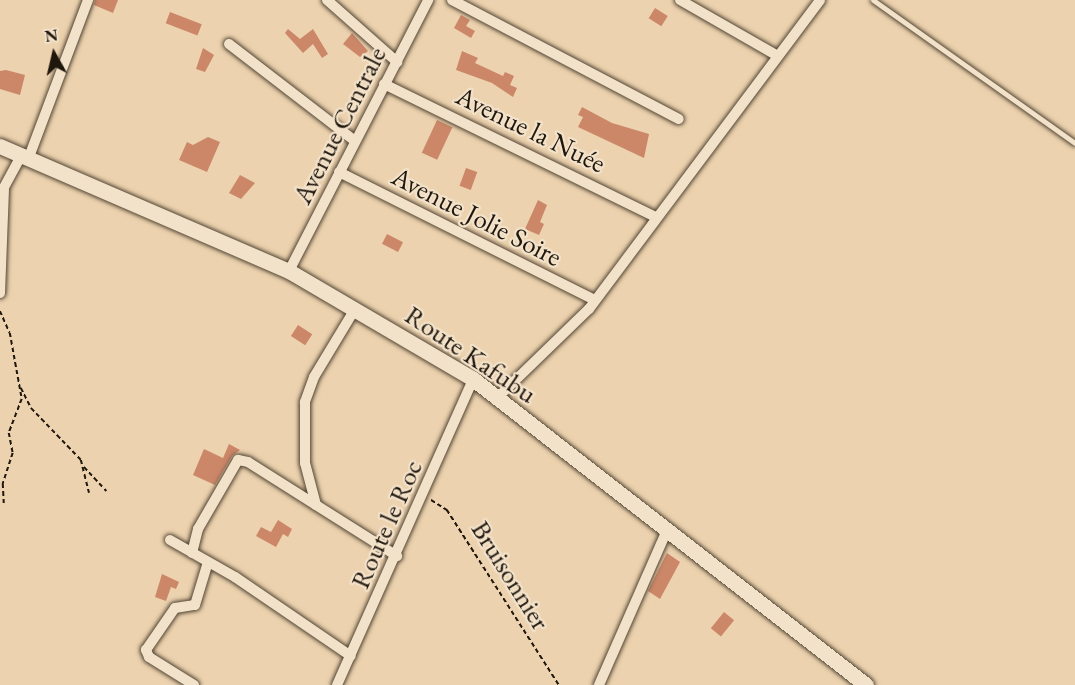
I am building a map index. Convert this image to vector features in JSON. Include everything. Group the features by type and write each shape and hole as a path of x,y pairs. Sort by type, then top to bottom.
{"main road":[{"name":"Route Kafubu","path":"0,146 26,155 289,271 473,379 866,685"}],"street":[{"path":"0,293 2,192 26,155 88,0"},
{"path":"327,0 397,62"},
{"name":"Avenue Centrale","path":"289,271 428,0"},
{"path":"452,0 680,119"},
{"path":"680,0 776,56"},
{"path":"497,398 595,300 820,0"},
{"path":"229,44 355,141"},
{"name":"Avenue la Nuée","path":"384,84 656,217"},
{"name":"Avenue Jolie Soire","path":"339,172 595,300"},
{"path":"316,505 305,463 305,402 314,377 355,309"},
{"name":"Route le Roc","path":"337,685 397,556 473,379"},
{"path":"192,553 198,529 238,460 248,462 397,556"},
{"path":"599,685 668,530"},
{"path":"170,540 208,562 351,656"},
{"path":"194,685 149,657 146,650 175,608 195,605 208,562"}],"lane":[{"path":"873,0 1075,143"}],"path":[{"path":"0,311 10,333 22,399 9,434 13,453 3,484 4,504"},
{"path":"19,384 30,408 106,491"},
{"path":"84,466 88,493"},
{"name":"Bruisonnier","path":"422,496 447,510 559,685"}],"building":[{"path":"95,0 118,0 113,13 94,5"},
{"path":"655,8 668,16 661,26 649,18"},
{"path":"170,12 202,24 197,35 166,23"},
{"path":"461,15 470,20 466,26 475,31 471,38 454,28"},
{"path":"288,29 300,39 313,29 328,54 322,58 313,44 303,53 285,33"},
{"path":"352,33 368,51 360,57 343,44"},
{"path":"203,48 214,55 205,72 196,69"},
{"path":"462,51 478,58 475,63 503,76 505,72 514,76 510,85 517,88 513,97 492,83 456,70"},
{"path":"6,70 25,75 20,95 0,89 0,71"},
{"path":"582,107 612,123 649,134 644,158 578,127 583,117 578,115"},
{"path":"437,120 452,127 437,160 422,153"},
{"path":"208,137 220,142 207,172 179,160 187,142 193,145"},
{"path":"466,168 477,172 471,190 460,186"},
{"path":"240,175 255,183 241,199 229,193"},
{"path":"538,200 547,205 540,222 544,224 539,235 525,229"},
{"path":"387,234 403,242 398,252 382,244"},
{"path":"298,325 312,334 305,345 291,336"},
{"path":"229,444 240,450 232,456 215,485 193,475 204,449 223,458"},
{"path":"278,520 292,529 288,537 283,534 276,547 256,536 261,527 271,532"},
{"path":"667,553 680,562 660,599 648,591"},
{"path":"162,574 179,582 176,589 171,587 166,601 155,597"},
{"path":"724,612 734,620 721,637 711,628"}]}
